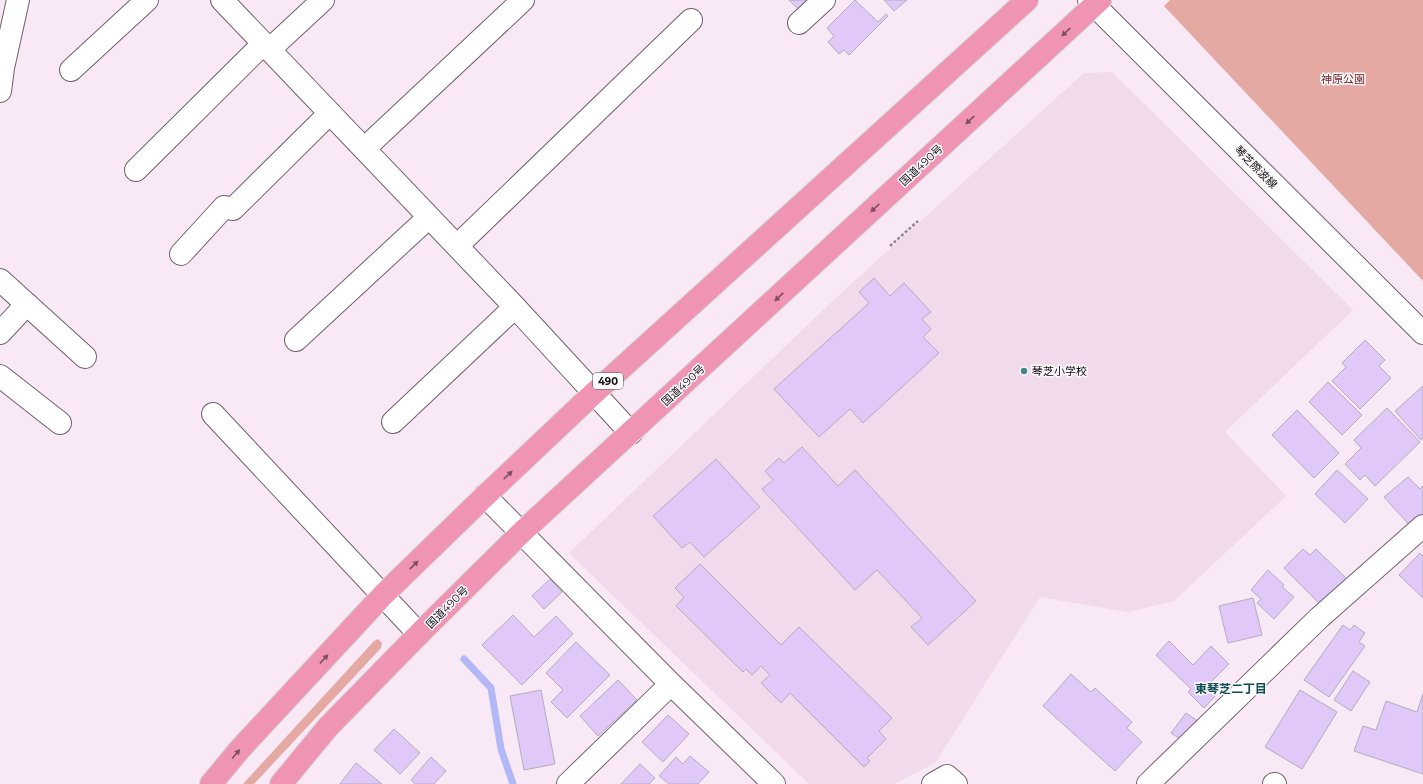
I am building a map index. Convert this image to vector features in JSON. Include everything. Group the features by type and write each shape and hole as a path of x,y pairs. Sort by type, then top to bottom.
{"highway":[{"name":"490","path":"211,784 240,749 383,596 486,496 593,394 1028,0"},
{"name":"国道490号","path":"281,784 328,727 521,533 631,433 1094,2"}],"street":[{"path":"0,91 3,68 18,0"},
{"path":"71,70 146,0"},
{"path":"222,0 515,307 593,394 631,433"},
{"path":"136,170 266,47 323,0"},
{"path":"364,149 523,0"},
{"path":"798,24 824,0"},
{"name":"琴芝際波線","path":"1094,2 1423,334"},
{"path":"457,246 690,20"},
{"path":"180,254 224,207 233,209 330,114"},
{"path":"296,340 429,217"},
{"path":"0,280 85,357"},
{"path":"0,333 27,304"},
{"path":"393,422 515,307"},
{"path":"0,376 60,423"},
{"path":"214,414 419,634"},
{"path":"486,496 671,684 774,784"},
{"path":"1148,784 1319,618 1423,526"},
{"path":"568,784 671,684"},
{"path":"933,784 947,776 956,784"}],"path":[{"path":"890,246 918,221"}],"shaded area":[{"name":"琴芝小学校","path":"1112,72 1353,310 1225,432 1286,496 1174,601 1128,612 1040,597 935,763 894,784 809,784 569,553 839,295 1084,73"}],"green space":[{"name":"神原公園","path":"1170,0 1423,0 1423,281 1164,6"},
{"path":"378,639 382,643 381,648 254,784 243,784 374,641"}],"building":[{"path":"789,0 809,0 799,10"},
{"path":"855,0 878,22 886,14 888,16 849,55 844,50 839,54 828,42 834,36 827,28"},
{"path":"884,0 907,0 894,11"},
{"path":"874,278 890,296 904,283 931,312 922,319 931,329 923,337 939,353 863,423 850,409 819,437 774,389 869,303 859,292"},
{"path":"1365,340 1385,360 1379,366 1391,378 1360,409 1332,381 1346,367 1342,363"},
{"path":"1328,382 1362,415 1342,435 1309,402"},
{"path":"1423,386 1423,438 1421,440 1395,411"},
{"path":"1387,408 1420,442 1375,486 1365,475 1360,480 1345,464 1361,448 1354,440"},
{"path":"1297,410 1339,453 1314,478 1272,435"},
{"path":"802,447 838,486 855,470 976,601 928,645 911,627 922,618 877,570 855,590 762,489 773,480 765,471 779,458 784,463"},
{"path":"716,459 760,507 704,557 690,542 682,548 653,516"},
{"path":"1337,470 1368,499 1345,523 1315,494"},
{"path":"1408,477 1420,489 1423,486 1423,516 1411,527 1384,497"},
{"path":"1303,549 1310,555 1316,549 1347,579 1321,605 1284,568"},
{"path":"1420,553 1423,556 1423,598 1399,575"},
{"path":"700,564 781,645 799,627 892,718 879,731 886,739 867,758 870,761 864,767 790,693 781,703 761,683 770,675 761,666 752,675 746,669 743,672 676,606 684,597 675,588"},
{"path":"1268,570 1284,585 1282,587 1294,597 1274,619 1257,603 1261,599 1251,590"},
{"path":"550,579 562,592 544,609 532,596"},
{"path":"1253,598 1262,635 1228,643 1219,606"},
{"path":"513,615 534,637 556,616 573,634 522,685 482,645"},
{"path":"1343,625 1350,630 1354,625 1365,633 1359,642 1365,646 1329,697 1304,680"},
{"path":"1169,641 1193,665 1211,646 1229,664 1208,685 1217,694 1204,708 1188,692 1191,689 1156,655"},
{"path":"576,642 610,675 567,718 551,702 563,690 546,673"},
{"path":"1353,671 1370,682 1351,711 1334,700"},
{"path":"1071,674 1091,692 1095,688 1132,722 1127,728 1142,742 1115,771 1043,706"},
{"path":"618,680 637,700 598,736 580,716"},
{"path":"541,690 555,764 524,770 510,696"},
{"path":"1300,690 1337,712 1302,769 1265,747"},
{"path":"1423,694 1423,774 1354,751 1363,726 1376,730 1386,701 1417,712"},
{"path":"1186,713 1201,723 1186,743 1171,733"},
{"path":"668,715 689,734 663,762 642,742"},
{"path":"394,729 420,753 400,774 374,750"},
{"path":"690,756 709,772 698,784 669,784 659,776 676,757 683,764"},
{"path":"431,757 446,771 434,784 415,784 411,780"},
{"path":"356,763 382,784 340,784"},
{"path":"640,764 655,778 649,784 621,784"}],"waterway":[{"path":"464,659 491,688 501,749 513,784"}],"place":[{"name":"琴芝小学校","path":"1024,371"}],"district":[{"name":"東琴芝二丁目","path":"1231,689"}]}
